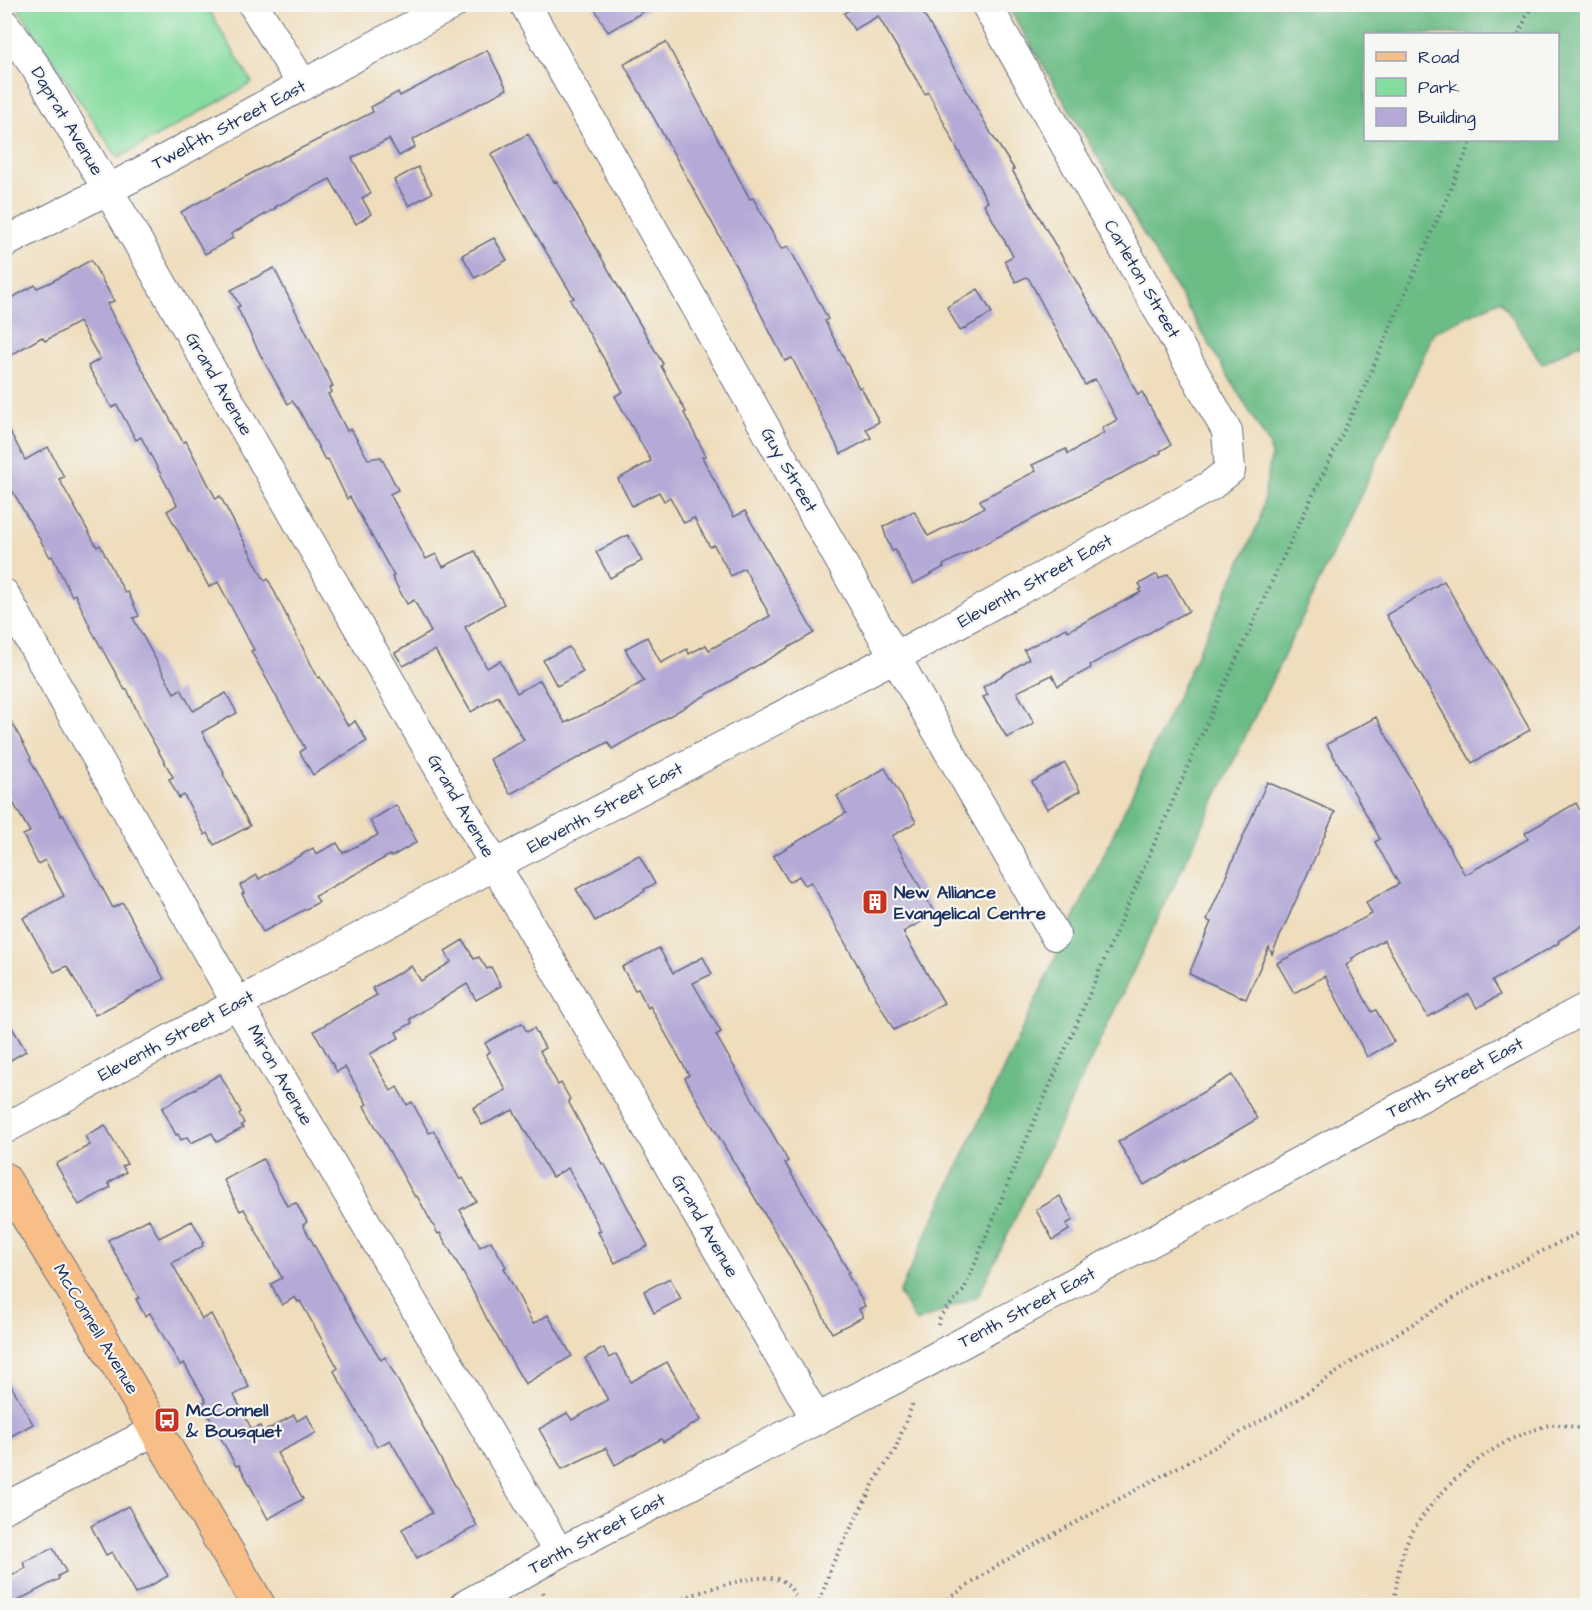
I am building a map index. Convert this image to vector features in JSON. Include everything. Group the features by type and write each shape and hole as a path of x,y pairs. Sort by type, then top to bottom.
{"main road":[{"name":"McConnell Avenue","path":"4,1179 86,1311 259,1605"}],"street":[{"path":"253,4 303,85"},
{"name":"Twelfth Street East","path":"4,243 108,190 453,4"},
{"name":"Guy Street","path":"525,4 1055,935"},
{"name":"Carleton Street","path":"986,4 1227,430 1230,470 1210,486 1142,522"},
{"name":"Daprat Avenue","path":"4,24 35,66 108,190"},
{"name":"Grand Avenue","path":"108,190 495,865 817,1420"},
{"name":"Eleventh Street East","path":"4,1128 495,865 895,657 1142,522"},
{"name":"Miron Avenue","path":"4,594 237,1003 559,1553"},
{"name":"Tenth Street East","path":"464,1605 559,1553 925,1363 1587,1007"},
{"path":"4,1508 156,1430"}],"path":[{"path":"1519,33 1532,4"},
{"path":"818,1605 832,1565 875,1480 895,1450 916,1395 941,1315 964,1290 1015,1166 1200,738 1365,387 1472,141"},
{"path":"938,1605 1001,1563 1287,1406 1355,1360 1476,1285 1587,1228"},
{"path":"1394,1605 1396,1580 1410,1536 1442,1491 1483,1456 1516,1436 1551,1425 1580,1428 1587,1432"},
{"path":"661,1605 710,1589 759,1578 779,1580 786,1584 799,1605"},
{"path":"541,1585 546,1605"}],"green space":[{"path":"16,5 206,5 252,83 118,158"},
{"path":"1007,5 1587,5 1587,340 1542,364 1501,300 1434,332 1383,448 978,1296 916,1322 899,1293 1260,520 1271,457 1270,446"}],"building":[{"path":"592,4 657,4 608,32"},
{"path":"859,4 918,4 992,135 1014,169 1012,170 1109,338 1138,395 1142,392 1171,445 1160,451 1161,453 943,565 944,567 913,584 895,550 892,551 883,527 914,511 928,536 984,508 980,500 1036,471 1032,465 1066,449 1068,454 1104,433 1102,428 1117,420 1095,379 1085,385 1029,279 1026,277 1016,282 1004,261 1013,256 984,204 988,202 928,92 925,94 878,16 854,30 844,13"},
{"path":"666,42 750,199 753,198 780,247 782,249 788,246 828,319 825,321 859,388 861,387 879,422 866,429 871,438 841,454 792,358 785,361 735,264 624,64"},
{"path":"487,50 507,89 412,140 415,147 399,156 389,139 352,158 371,193 362,198 371,214 356,224 330,179 275,207 231,234 233,238 205,254 181,212 373,112 371,107 398,92 400,96"},
{"path":"528,134 554,182 556,181 564,193 663,364 661,366 706,456 702,457 734,517 745,511 814,633 612,749 608,742 510,794 490,759 524,740 498,696 471,712 435,650 403,666 395,653 431,632 414,600 407,604 392,577 394,576 350,497 347,499 328,459 325,460 299,410 292,401 288,404 261,356 231,290 274,268 333,386 330,388 332,392 328,394 347,431 351,429 368,459 381,457 398,490 390,494 426,559 436,554 443,567 475,551 504,604 465,627 487,668 500,661 517,693 540,680 565,723 607,703 644,681 625,649 647,637 661,663 687,649 689,654 706,645 709,650 770,616 744,568 731,576 714,545 710,547 694,518 684,523 670,497 664,501 659,492 632,506 618,479 651,461 615,396 623,392 570,300 574,298 491,154"},
{"path":"418,167 432,193 409,206 394,180"},
{"path":"494,238 507,260 475,278 462,255"},
{"path":"91,260 114,301 107,304 117,324 183,442 186,441 216,499 220,496 265,581 268,579 318,678 320,677 346,723 349,726 355,721 367,741 313,775 300,752 305,748 251,651 254,650 218,582 209,587 167,511 177,505 141,437 136,440 117,405 112,408 88,366 100,359 79,322 45,341 42,337 4,359 4,302 35,285 37,288 49,283"},
{"path":"978,289 992,313 960,331 947,307"},
{"path":"4,420 25,460 48,447 64,477 59,479 97,547 100,545 125,593 128,592 139,616 133,618 174,693 181,689 193,711 226,693 237,713 202,732 250,826 214,845 208,833 205,835 184,795 179,798 169,779 173,777 143,724 127,689 125,690 92,631 75,594 72,596 52,556 50,557 4,476"},
{"path":"628,535 642,561 610,578 596,552"},
{"path":"1157,574 1159,579 1168,574 1189,611 1090,665 1091,668 1058,686 1052,675 1017,692 1034,723 1007,738 983,697 988,695 983,687 1029,659 1024,650 1066,628 1068,631 1141,592 1139,590 1142,588 1139,584"},
{"path":"1444,581 1530,730 1472,763 1386,615"},
{"path":"569,647 583,672 557,686 543,660"},
{"path":"4,708 113,908 123,903 164,979 95,1015 67,966 54,972 23,918 64,896 45,860 38,864 23,835 30,832 4,787"},
{"path":"1376,717 1465,875 1528,839 1525,833 1576,803 1587,823 1587,923 1558,941 1559,943 1492,981 1500,995 1477,1008 1469,994 1428,1017 1384,940 1352,958 1353,961 1346,965 1372,1012 1376,1010 1394,1042 1367,1057 1325,976 1294,993 1277,963 1372,914 1366,902 1399,884 1375,842 1380,839 1327,744"},
{"path":"1065,763 1080,791 1047,809 1032,782"},
{"name":"New Alliance Evangelical Centre","path":"885,768 916,822 892,836 935,914 903,932 944,1003 894,1030 811,882 805,885 799,876 789,882 773,856 846,813 837,796"},
{"path":"1267,782 1335,812 1272,954 1269,947 1246,999 1189,974 1211,922 1207,920"},
{"path":"396,805 417,842 315,896 319,902 263,932 242,894 244,893 240,885 257,875 259,879 313,848 316,854 337,843 343,853 378,835 370,821"},
{"path":"639,855 655,884 595,921 576,889"},
{"path":"463,940 474,959 479,957 487,969 491,967 501,986 476,1000 467,984 410,1019 412,1023 396,1032 399,1038 370,1054 391,1091 397,1087 407,1105 412,1102 429,1133 434,1131 460,1180 463,1178 476,1201 460,1210 480,1247 491,1241 533,1324 548,1315 572,1356 525,1384 440,1233 438,1234 417,1196 415,1197 364,1106 367,1104 345,1067 337,1072 314,1031 377,995 372,988 411,966 421,981 451,962 445,951"},
{"path":"659,948 673,973 703,957 712,974 693,983 721,1032 716,1035 788,1161 785,1163 849,1272 847,1273 865,1306 859,1309 863,1317 832,1333 813,1296 694,1095 685,1078 689,1075 650,1006 648,1008 638,989 635,990 622,967"},
{"path":"4,1014 26,1051 4,1064"},
{"path":"522,1023 527,1032 534,1028 545,1048 540,1051 558,1085 561,1083 570,1099 568,1101 648,1246 615,1263 568,1168 552,1177 513,1110 482,1125 473,1108 506,1090 486,1054 490,1052 485,1043"},
{"path":"220,1074 241,1112 239,1114 244,1123 241,1125 243,1128 217,1142 212,1133 191,1143 187,1137 181,1140 162,1108"},
{"path":"1232,1075 1257,1119 1144,1185 1118,1142"},
{"path":"105,1125 127,1164 122,1166 126,1172 108,1183 111,1187 79,1205 56,1164 90,1145 85,1136"},
{"path":"263,1159 287,1206 296,1203 307,1222 303,1225 345,1301 381,1360 385,1357 477,1526 417,1558 402,1529 432,1513 390,1440 377,1447 334,1371 338,1368 300,1301 298,1302 295,1297 282,1305 271,1284 282,1278 244,1209 240,1211 224,1180"},
{"path":"1060,1196 1073,1220 1066,1224 1069,1230 1053,1240 1036,1210"},
{"path":"149,1219 159,1238 192,1221 204,1242 203,1246 172,1263 202,1319 211,1314 249,1387 234,1395 252,1430 260,1426 263,1432 294,1415 297,1421 307,1415 316,1433 277,1453 303,1499 268,1519 202,1403 206,1401 184,1363 180,1365 150,1313 145,1316 136,1299 139,1298 108,1240"},
{"path":"670,1278 681,1299 654,1313 644,1291"},
{"path":"604,1348 609,1358 616,1354 631,1382 667,1362 701,1420 663,1442 661,1439 615,1465 606,1448 562,1469 539,1429 567,1413 572,1420 608,1400 585,1358"},
{"path":"4,1373 33,1424 4,1440"},
{"path":"128,1506 168,1576 135,1594 112,1552 106,1555 91,1526"},
{"path":"53,1548 66,1572 58,1576 59,1579 9,1605 4,1605 4,1580 26,1568 23,1562"}],"place":[{"name":"New Alliance Evangelical Centre","path":"875,902"},
{"name":"McConnell & Bousquet","path":"167,1420"}]}
